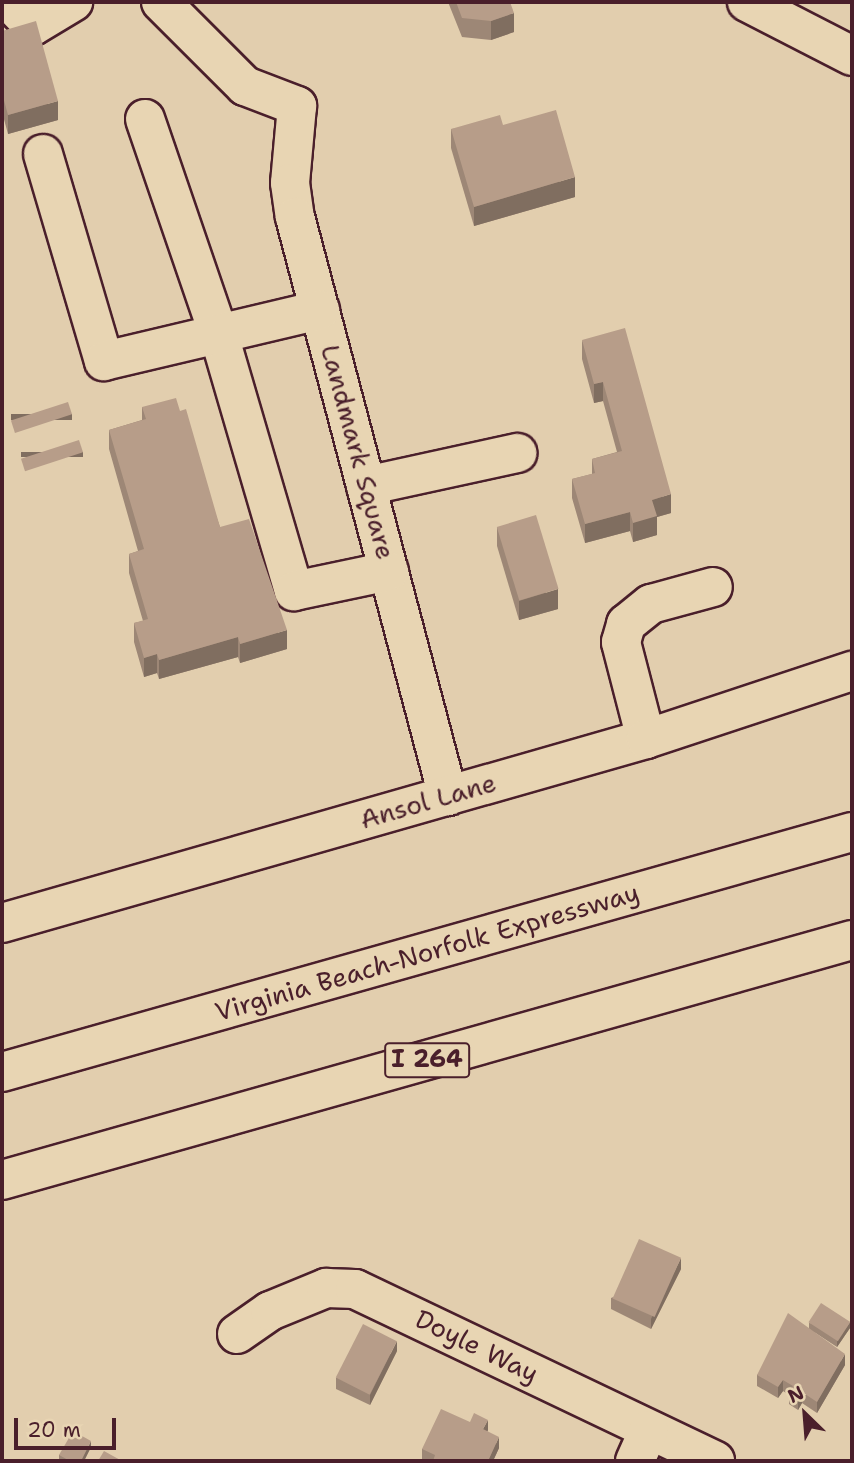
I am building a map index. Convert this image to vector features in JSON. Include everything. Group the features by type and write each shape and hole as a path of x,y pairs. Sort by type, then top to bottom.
{"main road":[{"path":"10,2 33,26 73,2"},
{"name":"Landmark Square","path":"161,2 245,86 297,106 290,183 320,310 448,796"},
{"path":"747,2 852,56"},
{"path":"145,119 219,335 295,591 389,571"},
{"path":"43,154 104,361 320,310"},
{"path":"366,486 517,453"},
{"path":"646,739 621,642 626,624 651,604 713,587"},
{"name":"Ansol Lane","path":"2,923 646,739 852,671"},
{"name":"Virginia Beach-Norfolk Expressway","path":"2,1072 852,832"},
{"name":"I 264","path":"2,1180 852,940"},
{"name":"Doyle Way","path":"237,1334 270,1311 326,1288 355,1289 642,1446 715,1461"}],"building":[{"path":"456,2 510,2 514,13 491,21 462,18"},
{"path":"36,21 58,101 8,115 2,93 2,31"},
{"path":"556,110 575,177 474,207 451,129 500,115 503,125"},
{"path":"625,328 671,494 652,500 657,516 633,523 630,512 585,524 572,479 595,473 592,459 622,451 603,382 594,384 582,340"},
{"path":"176,398 180,411 186,409 220,527 249,519 287,630 240,644 238,637 159,660 157,654 144,658 134,623 148,619 129,554 144,549 109,430 146,419 142,407"},
{"path":"68,402 72,414 15,433 11,421"},
{"path":"79,440 83,452 25,471 21,459"},
{"path":"536,515 559,589 519,601 497,527"},
{"path":"639,1239 681,1258 655,1317 613,1298"},
{"path":"821,1303 850,1322 838,1341 808,1322"},
{"path":"788,1313 845,1354 817,1402 802,1392 798,1399 789,1393 793,1386 783,1380 778,1387 757,1375"},
{"path":"363,1324 397,1341 370,1395 336,1377"},
{"path":"441,1409 470,1422 474,1413 488,1420 483,1429 499,1437 488,1461 433,1461 435,1455 422,1449"},
{"path":"73,1431 91,1441 81,1461 70,1461 59,1455"},
{"path":"104,1451 122,1461 98,1461"}]}
